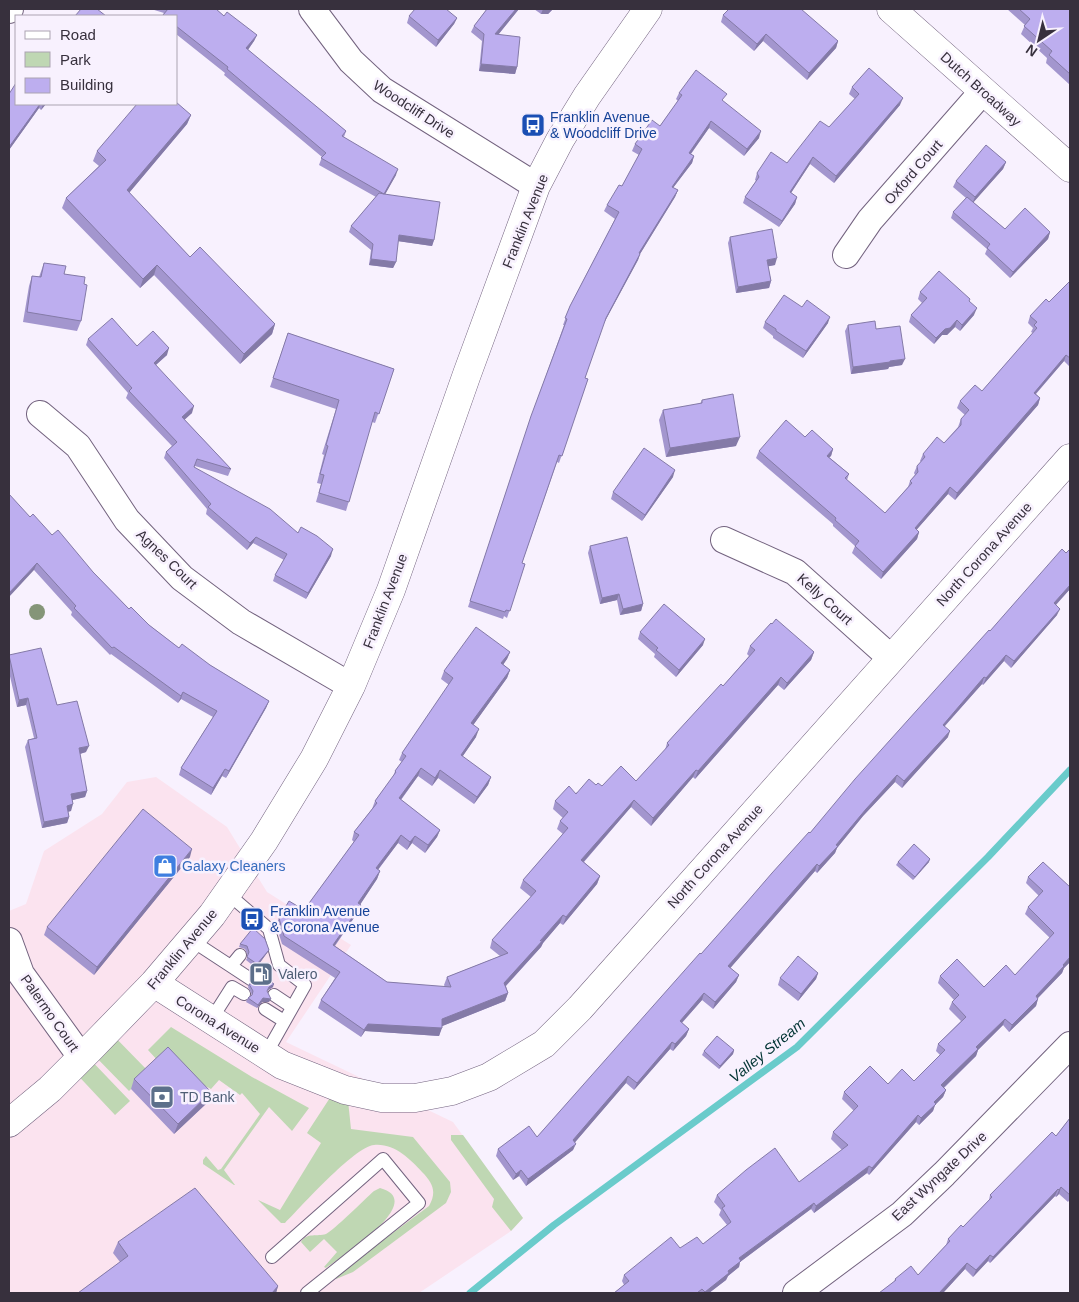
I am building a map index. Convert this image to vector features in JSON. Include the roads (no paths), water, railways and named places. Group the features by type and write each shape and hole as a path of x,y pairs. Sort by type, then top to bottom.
{"main road":[{"name":"Franklin Avenue","path":"9,1123 50,1089 82,1057 154,983 212,915 264,841 314,759 351,686 390,590 536,186 560,140 587,96 648,9"},
{"name":"Dutch Broadway","path":"891,9 1070,168"},
{"name":"North Corona Avenue","path":"274,1059 345,1090 382,1098 414,1098 452,1091 489,1078 544,1044 580,1008 1070,458"},
{"name":"Corona Avenue","path":"154,983 274,1059"}],"street":[{"name":"Woodcliff Drive","path":"312,9 350,61 382,90 536,186"},
{"name":"Oxford Court","path":"846,256 870,220 983,91"},
{"name":"Agnes Court","path":"40,414 78,446 127,520 182,578 240,622 351,686"},
{"name":"Kelly Court","path":"724,540 795,572 891,658"},
{"name":"Palermo Court","path":"9,941 21,974 82,1057"},
{"name":"East Wyngate Drive","path":"796,1293 902,1214 944,1174 1070,1045"}],"lane":[{"path":"227,893 261,930 269,929 279,965 304,985 284,1021 274,1059"},
{"path":"191,940 252,980"},
{"path":"211,1020 232,987 240,955"},
{"path":"232,987 244,994"},
{"path":"274,995 292,1007"},
{"path":"265,1009 284,1021"},
{"path":"272,1257 384,1160 419,1203 307,1293"}],"waterway":[{"name":"Valley Stream","path":"470,1293 554,1225 797,1047 988,857 1070,770"}],"place":[{"name":"Franklin Avenue & Woodcliff Drive","path":"533,125"},
{"name":"Galaxy Cleaners","path":"165,866"},
{"name":"Franklin Avenue & Corona Avenue","path":"252,919"},
{"name":"Valero","path":"261,974"},
{"name":"TD Bank","path":"162,1097"}]}
